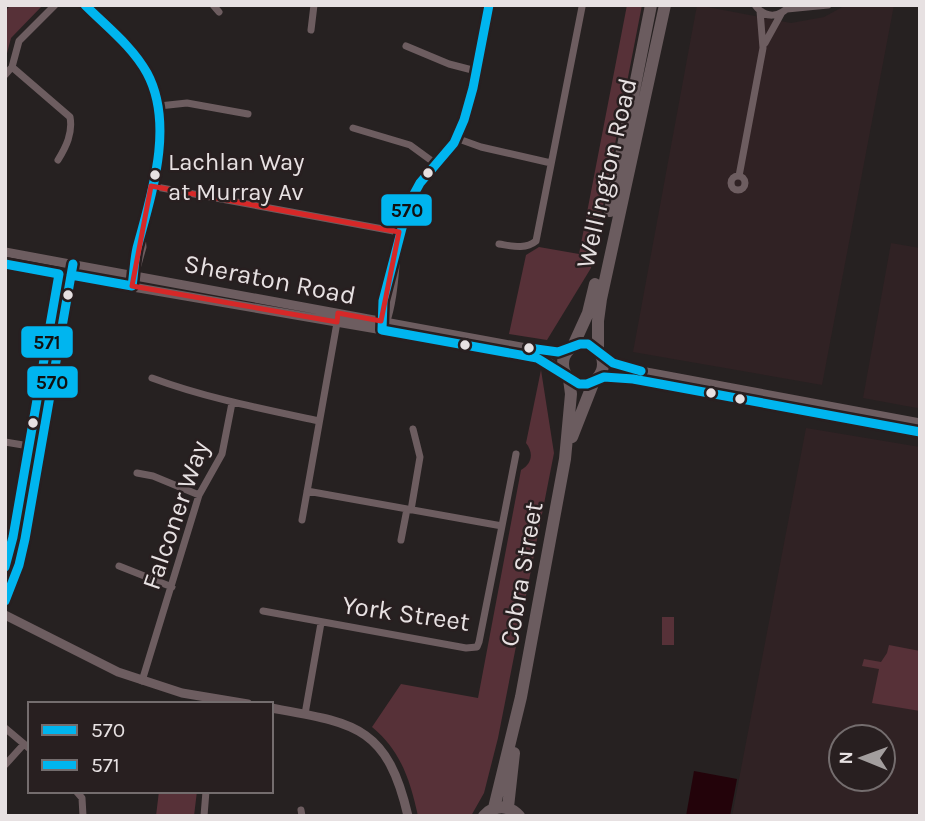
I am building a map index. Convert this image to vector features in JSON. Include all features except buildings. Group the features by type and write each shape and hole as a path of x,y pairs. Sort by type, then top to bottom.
{"highway":[{"name":"Wellington Road","path":"571,348 592,299 653,5"},
{"name":"Wellington Road","path":"600,353 598,321 601,299 620,201 655,60 665,5"},
{"path":"587,344 600,353 603,369 595,380 578,384 567,376 563,361 571,348 587,344"},
{"name":"Cobra Street","path":"508,807 521,697 565,459 571,394 567,376"},
{"name":"Cobra Street","path":"565,459 595,380"},
{"name":"Cobra Street","path":"489,812 521,697"},
{"path":"489,812 508,807 519,816"}],"street":[{"path":"5,75 12,67 19,41 55,5"},
{"path":"85,5 135,55 145,70 159,106 159,144 142,236 144,247 132,286"},
{"path":"213,5 219,12"},
{"path":"311,30 314,5"},
{"path":"383,324 390,266 396,252 399,232 414,191 456,138 467,113 489,5"},
{"path":"655,60 672,5"},
{"path":"758,8 771,16 786,9 828,5"},
{"path":"499,244 523,247 536,241 582,7"},
{"path":"758,8 763,48"},
{"path":"739,177 763,48 770,31 786,9"},
{"path":"406,47 449,64 476,71"},
{"path":"12,67 70,117 69,139 58,160"},
{"path":"159,106 187,103 248,114"},
{"path":"353,128 410,145 436,164"},
{"path":"456,138 481,147 551,163"},
{"path":"151,186 399,232"},
{"name":"Sheraton Road","path":"5,252 135,275 338,317"},
{"path":"5,602 25,539 74,264"},
{"name":"Sheraton Road","path":"5,265 537,350 571,348"},
{"path":"302,520 338,317"},
{"name":"Sheraton Road","path":"383,324 528,355 550,363 567,376"},
{"path":"600,353 630,369 701,388 920,432"},
{"path":"152,378 232,402 319,421"},
{"path":"595,380 627,378 920,423"},
{"name":"Falconer Way","path":"142,681 199,495 222,454 232,402"},
{"path":"401,540 421,457 413,429"},
{"path":"5,442 41,448"},
{"path":"307,491 502,526 516,454"},
{"path":"137,473 153,476 199,495"},
{"name":"York Street","path":"262,611 466,648 477,647 502,526"},
{"path":"119,566 172,587"},
{"path":"5,615 98,663 142,681 222,701"},
{"path":"305,714 321,623"},
{"path":"273,708 344,723 361,731 386,755 395,771 408,816"},
{"path":"5,728 27,746 5,765"},
{"path":"78,793 82,798 83,816"},
{"path":"204,816 206,793"}],"highlighted area":[{"path":"151,186 399,232 381,321 338,313 337,322 132,286"}],"shaded area":[{"path":"11,5 43,5 11,38 5,61 5,11"},
{"path":"627,5 642,5 591,268 547,340 509,334 526,255 539,247 579,254"},
{"path":"697,5 791,23 824,17 846,5 894,5 822,385 633,352"},
{"path":"891,243 920,248 920,407 917,408 863,398"},
{"path":"541,370 554,453 498,738 484,793 471,816 418,816 403,767 390,746 372,727 401,684 478,698 521,470 528,465 531,458 526,443"},
{"path":"806,428 920,447 920,816 732,816"},
{"path":"662,617 674,617 674,645 662,645"},
{"path":"889,645 920,651 920,711 872,703 879,669 862,666 864,659 881,662"},
{"path":"694,771 737,779 730,816 686,816"},
{"path":"159,793 197,793 194,816 156,816"}],"transit line":[{"name":"570","path":"71,275 132,286 137,248 154,183 160,138 155,93 147,73 127,45 85,5"},
{"name":"570","path":"489,5 464,120 454,143 420,183 408,205 383,301 382,330 537,358 579,384 587,384 604,377 633,379 920,432"},
{"name":"571","path":"5,264 59,274 13,537 5,567"},
{"name":"570","path":"5,601 19,565 25,539 73,264"},
{"name":"570","path":"529,348 558,352 588,344 613,363 641,371"}],"place":[{"name":"Lachlan Way at Murray Av","path":"155,175"}]}
